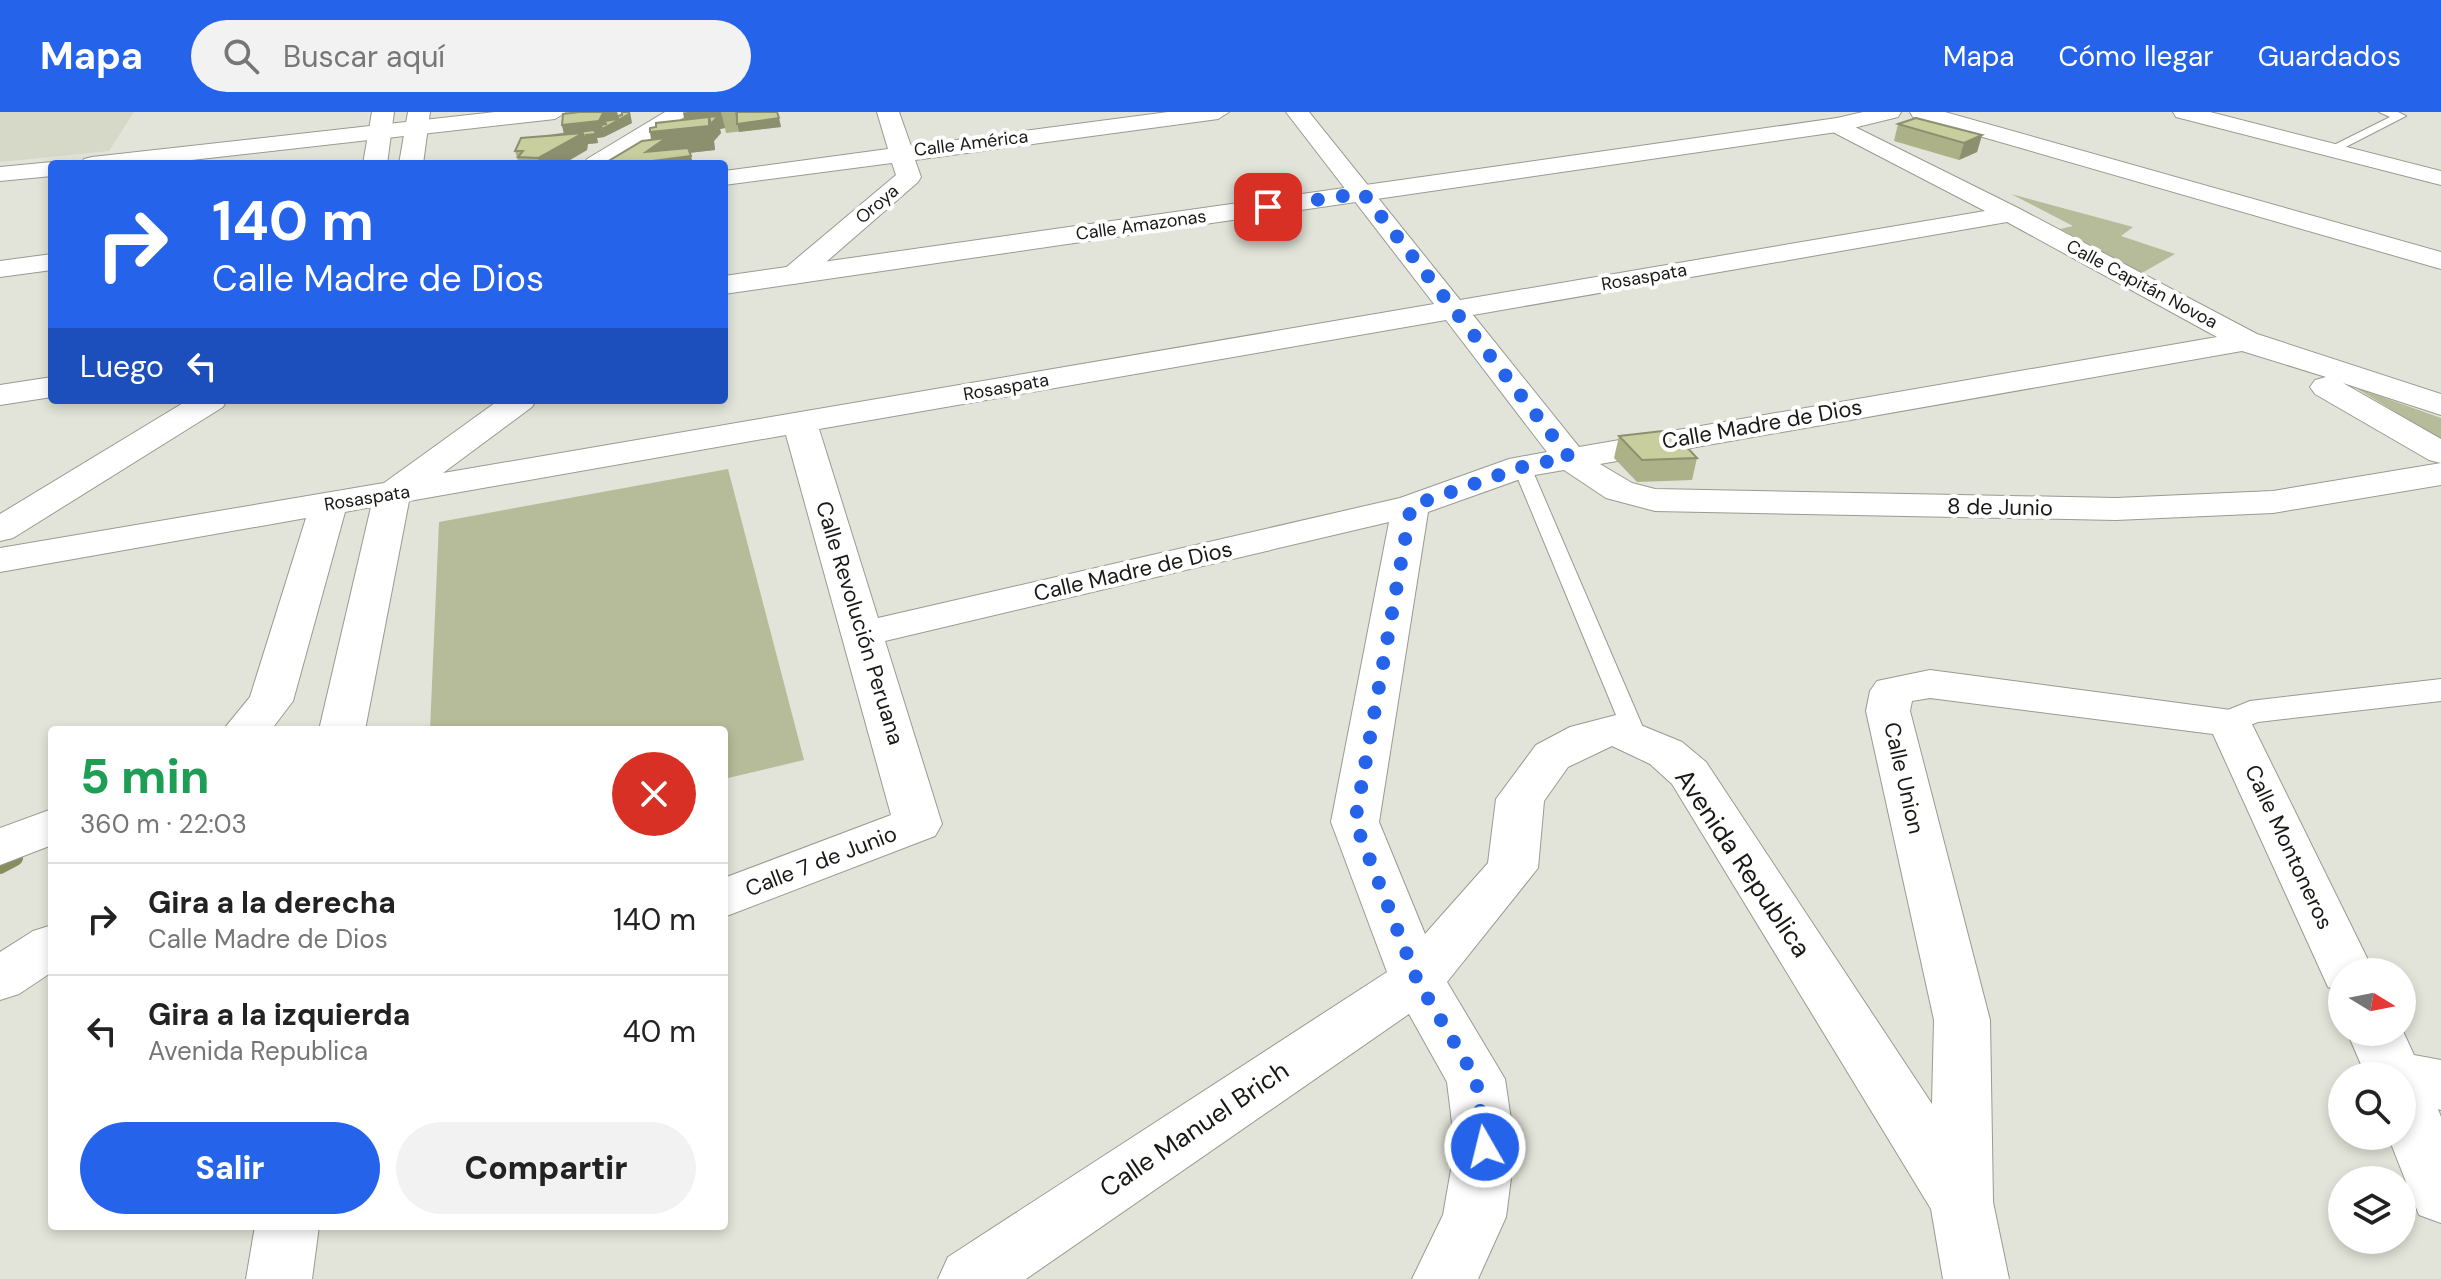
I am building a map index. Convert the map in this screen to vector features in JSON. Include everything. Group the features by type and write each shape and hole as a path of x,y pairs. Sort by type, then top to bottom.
{"street":[{"path":"120,160 382,122 555,112"},
{"path":"602,160 681,112"},
{"path":"625,160 703,112"},
{"name":"Oroya","path":"793,276 909,177 888,112"},
{"name":"Calle América","path":"728,177 1218,112"},
{"path":"1297,112 1569,457"},
{"name":"Calle Amazonas","path":"728,284 1363,193 1890,112"},
{"path":"1921,112 2441,261"},
{"path":"2184,112 2441,178"},
{"name":"Calle Capitán Novoa","path":"1853,119 2011,214 2247,341 2441,453"},
{"path":"412,160 418,120"},
{"path":"376,160 382,122"},
{"path":"0,174 48,169"},
{"name":"Rosaspata","path":"0,560 2011,214"},
{"path":"0,269 48,263"},
{"path":"2247,341 2441,405"},
{"name":"Calle Madre de Dios","path":"864,634 1411,506 1522,467 1569,457 2247,341"},
{"path":"0,395 48,388"},
{"path":"0,530 205,404"},
{"path":"343,726 392,494 515,404"},
{"name":"Calle Revolución Peruana","path":"800,423 918,824"},
{"name":"8 de Junio","path":"1569,457 1603,485 1618,492 1655,500 2068,509 2273,502 2441,474"},
{"path":"249,726 271,701 329,504"},
{"path":"1411,506 1355,822 1417,980 1476,1079 1485,1147 1474,1217 1445,1279"},
{"name":"Calle Union","path":"1961,1202 1962,1020 1888,711 1892,691 1930,684 2230,722"},
{"path":"2230,722 2250,712 2441,690"},
{"name":"Calle Montoneros","path":"2230,722 2340,958"},
{"name":"Avenida Republica","path":"1417,980 1513,868 1520,799 1552,756 1586,738 1616,730 1666,753 1689,773 1961,1202 1976,1279"},
{"name":"Calle 7 de Junio","path":"728,896 918,824"},
{"path":"0,847 48,828"},
{"path":"0,862 48,860"},
{"path":"0,979 48,948"},
{"name":"Calle Manuel Brich","path":"971,1279 1417,980"},
{"path":"2416,1080 2441,1085"},
{"path":"2416,1130 2441,1195"},
{"path":"279,1279 286,1230"}],"lane":[{"path":"2330,151 2400,116 2385,112"},
{"path":"1522,467 1637,739"}],"shaded area":[{"path":"0,112 134,112 109,151 0,162"}],"green space":[{"path":"2011,194 2133,227 2121,236 2175,254 2142,273 2060,229 2073,226"},
{"path":"2354,387 2441,418 2441,439"},
{"path":"728,469 804,760 728,778 728,726 430,726 439,522"}],"building":[{"path":"611,112 603,113 599,121 562,125 563,114"},
{"path":"622,112 629,114 602,129 605,121 618,119"},
{"path":"737,112 777,112 779,118 737,124"},
{"path":"709,117 709,126 650,132 656,123"},
{"path":"1916,118 1982,135 1964,143 1898,124"},
{"path":"594,130 596,134 586,135 585,140 583,133 547,136"},
{"path":"583,133 538,158 518,157 523,151 515,151 521,138"},
{"path":"666,138 646,152 688,148 691,156 660,160 610,160 642,141"},
{"path":"1671,430 1697,458 1642,460 1619,436"}],"waterway":[{"path":"0,866 15,858 11,860"}],"route":[{"path":"1268,207 1363,193 1569,457 1522,467 1411,506 1355,822 1417,980 1476,1079 1485,1147"}]}
